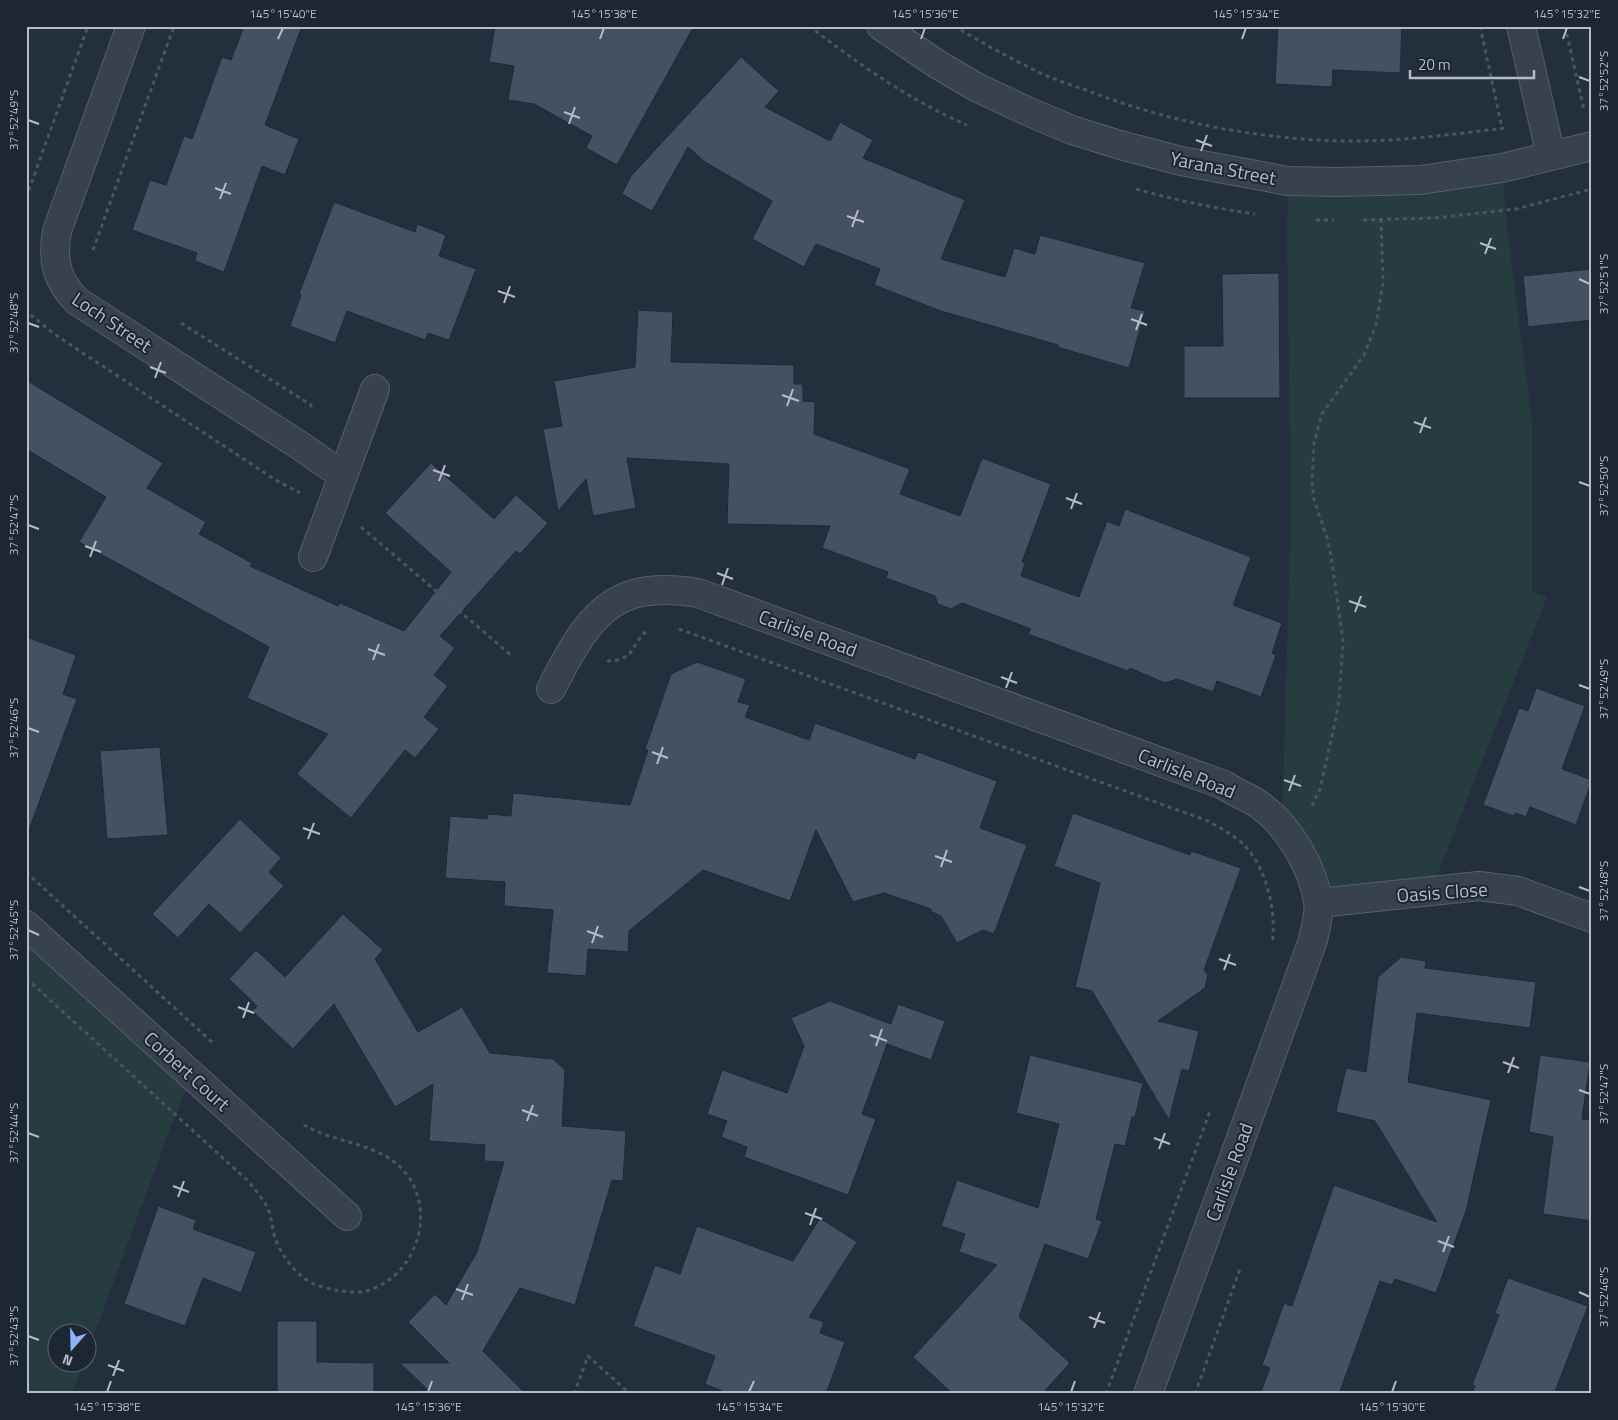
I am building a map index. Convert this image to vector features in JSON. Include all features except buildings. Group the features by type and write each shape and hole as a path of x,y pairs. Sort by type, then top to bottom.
{"street":[{"name":"Loch Street","path":"131,26 57,231 54,247 55,264 66,291 77,301 342,475"},
{"name":"Yarana Street","path":"881,26 937,64 978,88 1027,112 1072,130 1120,146 1220,169 1288,181 1379,182 1420,180 1462,175 1592,146"},
{"path":"1521,26 1550,156"},
{"path":"312,557 375,389"},
{"name":"Carlisle Road","path":"551,689 576,642 587,627 601,613 620,599 654,589 676,589 698,593 1224,785 1260,806 1286,829 1311,877 1318,903 1313,940 1307,961 1148,1394"},
{"name":"Oasis Close","path":"1318,903 1479,886 1518,891 1592,918"},
{"name":"Corbert Court","path":"26,925 347,1216"}],"path":[{"path":"26,198 88,26"},
{"path":"92,253 174,26"},
{"path":"954,26 992,48 1049,76 1102,97 1158,115 1204,125 1292,138 1346,141 1394,139 1512,127"},
{"path":"1480,26 1502,128"},
{"path":"1564,26 1584,110"},
{"path":"1309,811 1320,789 1339,700 1344,641 1331,555 1314,499 1312,482 1313,450 1316,430 1322,414 1364,355 1376,326 1383,283 1381,220"},
{"path":"26,308 31,315 54,334 274,480 293,491 307,496"},
{"path":"179,321 310,405 311,413"},
{"path":"354,521 512,656"},
{"path":"604,661 625,658 643,634 656,626"},
{"path":"670,627 1208,821 1246,847 1258,865 1267,886 1274,917 1271,948"},
{"path":"26,985 28,980"},
{"path":"1106,1394 1211,1109"},
{"path":"1195,1394 1240,1269"},
{"path":"574,1394 588,1356 630,1394"}],"green space":[{"path":"1502,168 1507,226 1532,422 1532,591 1547,597 1431,891 1319,903 1282,825 1291,510 1287,237 1288,181"},
{"path":"26,925 192,1075 171,1126 98,1324 98,1322 48,1322 48,1372 80,1372 72,1394 26,1394"}]}
